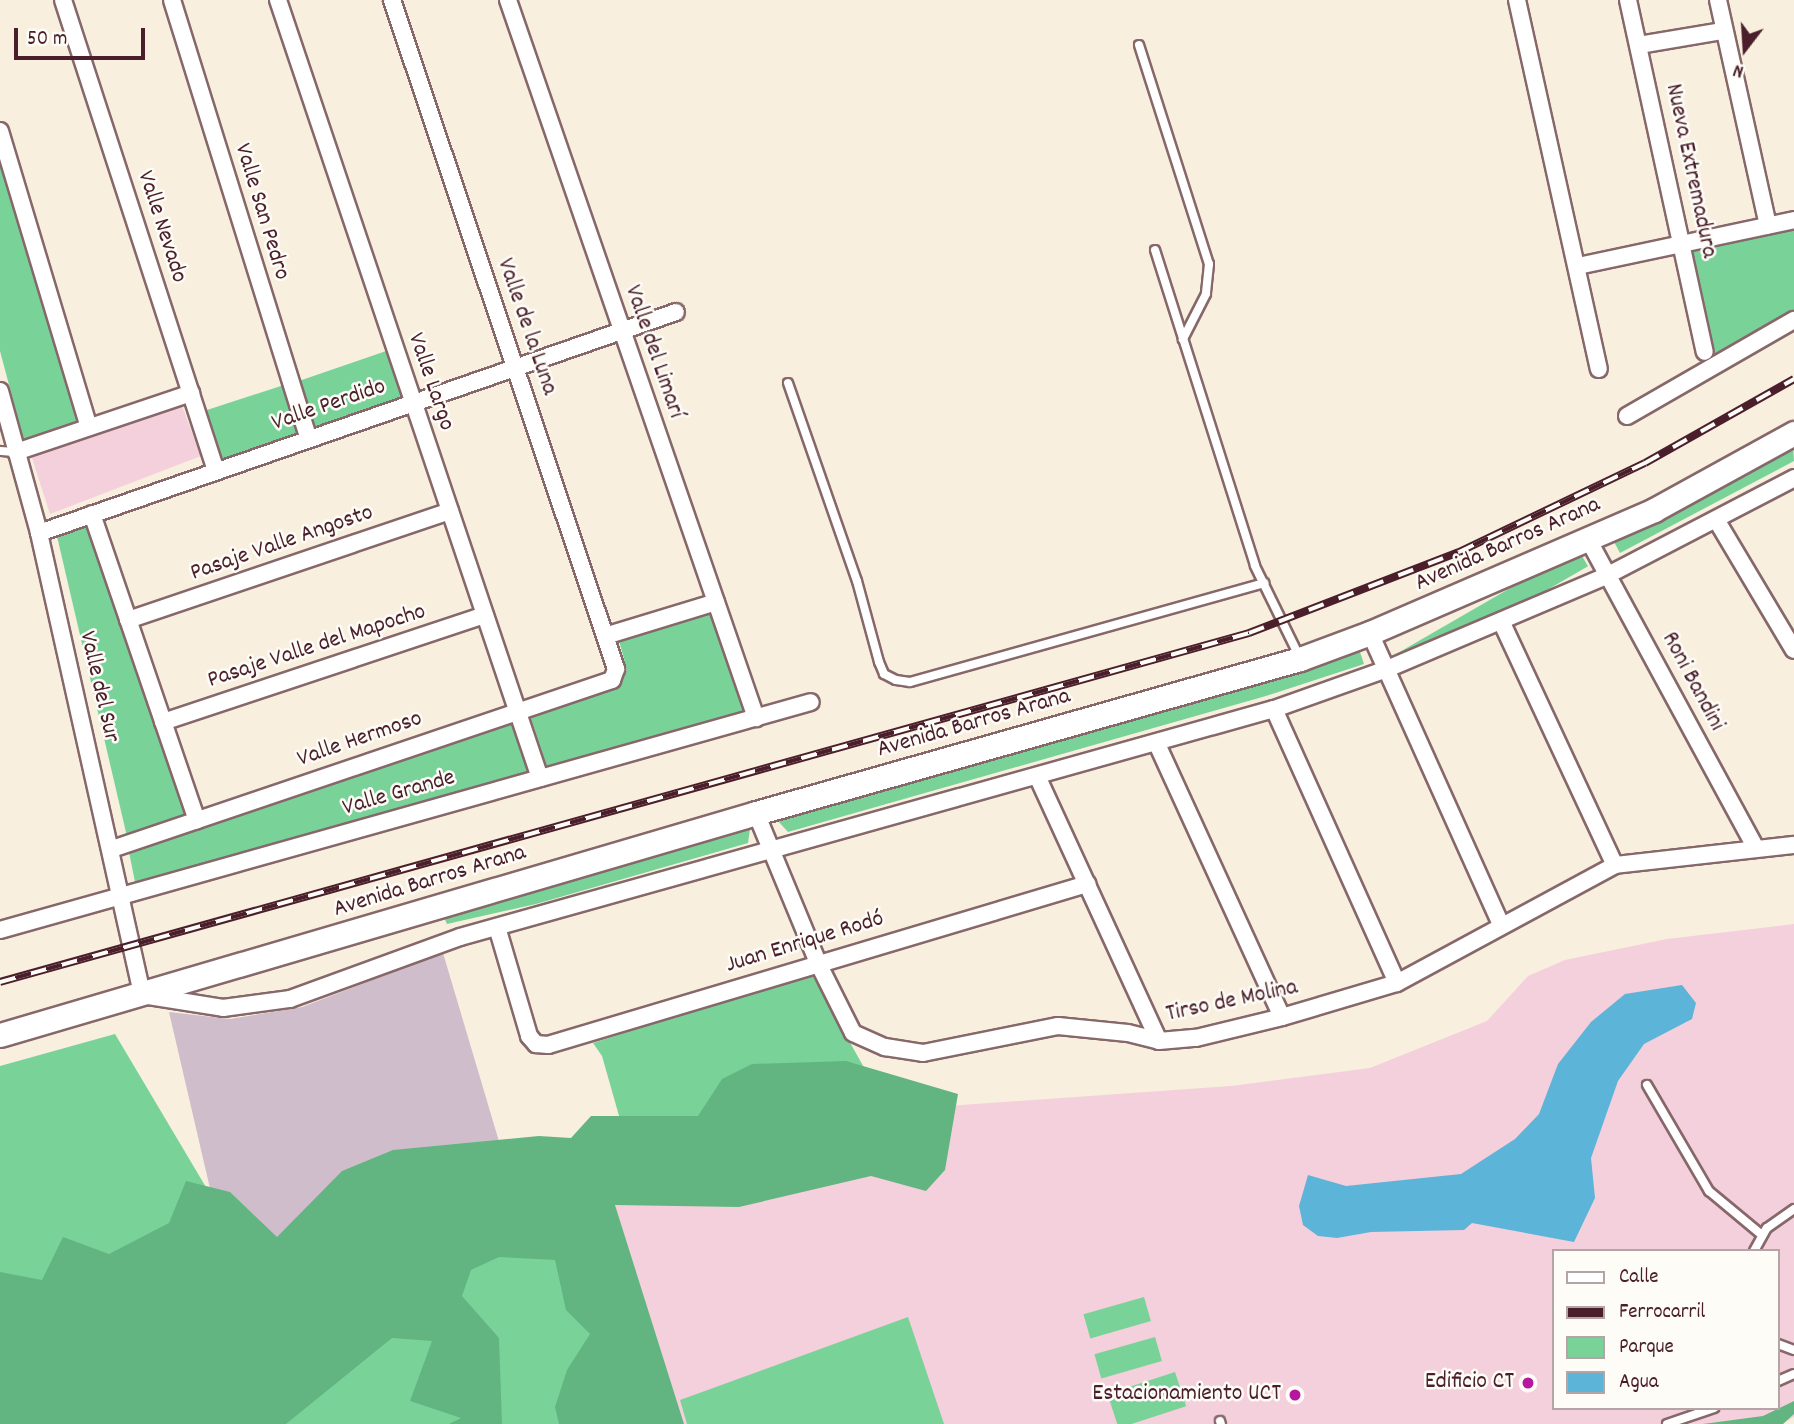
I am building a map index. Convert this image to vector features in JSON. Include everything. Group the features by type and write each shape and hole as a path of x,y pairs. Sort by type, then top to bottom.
{"main road":[{"name":"Avenida Barros Arana","path":"0,1035 142,996 756,813 1300,659 1370,634 1654,510 1794,433"}],"street":[{"name":"Valle Nevado","path":"63,0 215,469"},
{"name":"Valle San Pedro","path":"172,0 308,437"},
{"name":"Valle Largo","path":"278,0 540,778"},
{"name":"Valle de la Luna","path":"392,0 616,669"},
{"name":"Valle del Limarí","path":"508,0 756,719"},
{"path":"1517,0 1599,369"},
{"name":"Nueva Extremadura","path":"1628,0 1705,352"},
{"path":"1718,0 1768,226"},
{"path":"1639,45 1723,31"},
{"path":"0,131 89,427"},
{"path":"1578,266 1794,220"},
{"name":"Valle Perdido","path":"39,533 215,469 676,312"},
{"path":"1627,416 1794,320"},
{"name":"Valle del Sur","path":"0,391 8,451 39,533 112,849 142,996"},
{"path":"8,451 191,393"},
{"name":"Avenida Barros Arana","path":"142,996 223,1008 266,1005 424,948 769,850 1038,778 1274,709 1387,669 1608,575 1717,521 1794,478"},
{"name":"Pasaje Valle Angosto","path":"128,620 450,510"},
{"path":"92,513 197,820"},
{"path":"1717,521 1794,650"},
{"name":"Roni Bandini","path":"1588,539 1755,848"},
{"path":"605,636 716,602"},
{"name":"Pasaje Valle del Mapocho","path":"163,722 485,615"},
{"path":"1501,621 1615,865"},
{"path":"1370,634 1501,924"},
{"name":"Valle Hermoso","path":"112,849 612,680 616,669"},
{"name":"Valle Grande","path":"0,930 811,702"},
{"path":"1274,709 1396,983"},
{"path":"1157,744 1282,1017"},
{"path":"1038,778 1159,1041"},
{"name":"Tirso de Molina","path":"756,813 769,850 818,962 853,1033 904,1052 923,1054 1058,1026 1128,1032 1159,1041 1196,1038 1282,1017 1396,983 1501,924 1615,865 1794,845"},
{"name":"Juan Enrique Rodó","path":"497,928 529,1036 536,1044 548,1045 818,962 1087,884"}],"lane":[{"path":"1139,45 1209,264 1206,294 1183,339"},
{"path":"1155,250 1264,583 1300,659"},
{"path":"788,383 857,581 878,662 884,674 896,680 910,682 1264,583"},
{"path":"1647,1085 1709,1191 1762,1235"},
{"path":"1755,1249 1762,1235 1794,1209"},
{"path":"1667,1424 1708,1410"}],"shaded area":[{"path":"182,406 201,456 50,514 31,455"},
{"path":"1794,924 1794,1417 1782,1424 675,1424 605,1205 933,1107 1231,1086 1370,1068 1487,1021 1528,976 1565,960 1667,939"},
{"path":"443,953 506,1165 235,1296 169,1012 230,1019 302,1007"}],"green space":[{"path":"0,146 83,424 25,445 0,351"},
{"path":"1794,227 1794,312 1716,357 1692,248"},
{"path":"392,349 408,396 314,429 297,382"},
{"path":"284,385 300,434 219,460 203,411"},
{"path":"1793,445 1794,461 1620,553 1612,538"},
{"path":"88,521 190,820 128,841 56,532"},
{"path":"1578,549 1588,566 1405,672 1395,654"},
{"path":"718,605 754,713 548,770 529,712 615,685 627,670 618,637"},
{"path":"1358,646 1364,664 1266,696 788,832 778,821 917,778 1246,688"},
{"path":"519,715 538,773 136,887 129,852"},
{"path":"750,829 748,843 536,904 447,924 442,913"},
{"path":"811,973 885,1105 629,1151 602,1056 593,1043"},
{"path":"115,1034 251,1263 0,1392 0,1066"},
{"path":"846,1061 958,1094 945,1170 926,1191 871,1176 739,1207 615,1205 684,1424 559,1424 555,1407 567,1370 590,1334 566,1310 555,1260 499,1257 471,1270 462,1296 499,1338 502,1424 449,1424 461,1418 410,1401 432,1341 392,1338 286,1424 0,1424 0,1272 42,1280 63,1237 109,1254 169,1223 186,1181 230,1192 277,1237 342,1171 393,1150 539,1136 571,1138 591,1116 698,1116 722,1079 752,1064"},
{"path":"506,1165 675,1424 0,1424 0,1412"},
{"path":"1144,1297 1151,1321 1090,1338 1083,1314"},
{"path":"908,1317 944,1424 687,1424 680,1400"},
{"path":"1155,1337 1162,1361 1101,1378 1094,1354"},
{"path":"1175,1372 1186,1406 1131,1424 1117,1424 1107,1394"},
{"path":"1794,1401 1794,1414 1783,1424 1703,1424 1763,1416"}],"water":[{"path":"1682,985 1696,1003 1692,1019 1644,1044 1618,1081 1591,1158 1595,1198 1574,1242 1472,1223 1464,1230 1371,1232 1337,1238 1318,1236 1303,1225 1299,1206 1308,1175 1346,1186 1461,1174 1515,1139 1539,1114 1558,1064 1591,1022 1625,994"}],"railway":[{"path":"0,982 1249,633 1459,552 1645,463 1794,379"}],"place":[{"name":"Edificio CT","path":"1528,1383"},
{"name":"Estacionamiento UCT","path":"1295,1395"}]}
